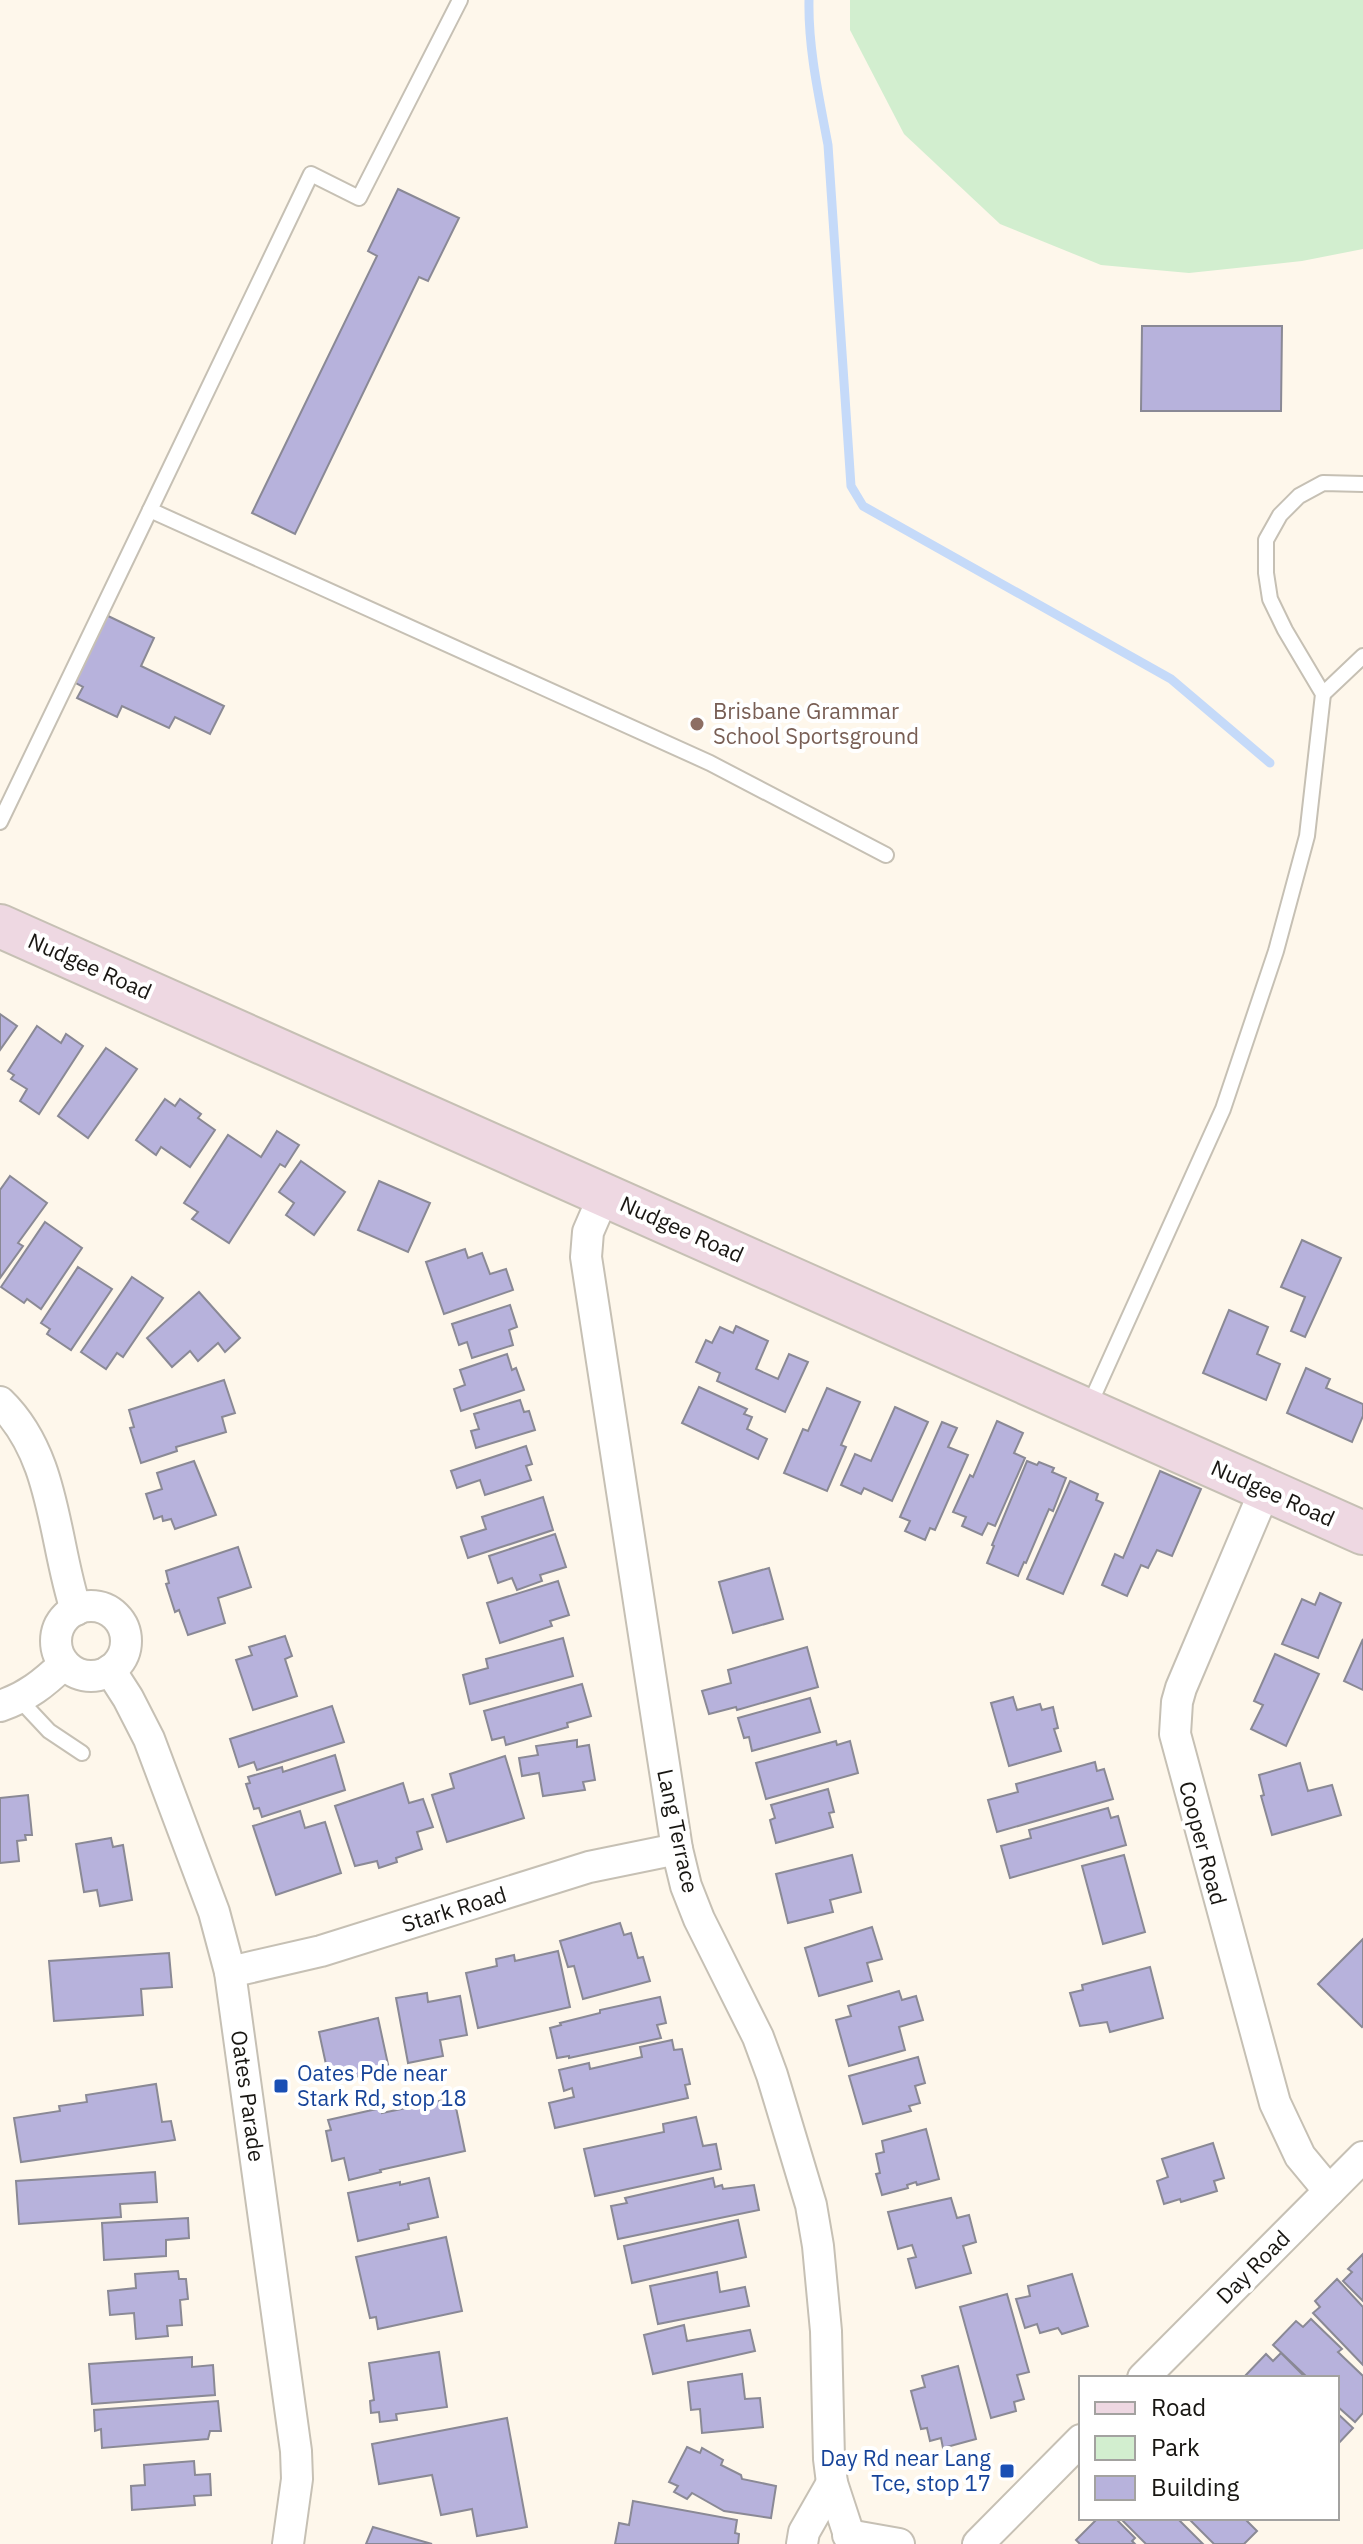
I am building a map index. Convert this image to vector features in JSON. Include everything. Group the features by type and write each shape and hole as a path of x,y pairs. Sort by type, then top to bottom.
{"main road":[{"name":"Nudgee Road","path":"0,926 1363,1533"}],"street":[{"name":"Lang Terrace","path":"604,1195 588,1232 586,1257 677,1849 686,1886 699,1919 758,2037 811,2205 826,2331 826,2426 832,2483 850,2540"},
{"path":"0,1402 19,1425 38,1461 76,1610"},
{"name":"Cooper Road","path":"1265,1490 1181,1688 1175,1734 1275,2103 1303,2162 1329,2191"},
{"path":"87,1606 99,1607 118,1619 126,1641 118,1663 110,1670 91,1676 72,1671 64,1664 59,1655 57,1634 67,1615 87,1606"},
{"path":"10,1702 40,1687 64,1664"},
{"name":"Oates Parade","path":"110,1670 149,1739 214,1912 230,1972 295,2437 297,2479 288,2544"},
{"name":"Stark Road","path":"230,1972 321,1951 589,1867 677,1849"},
{"name":"Day Road","path":"1145,2376 1363,2157"},
{"path":"978,2544 1079,2442"},
{"path":"802,2544 804,2532 832,2483"},
{"path":"850,2540 899,2544"}],"lane":[{"path":"0,822 311,174 359,198 460,0"},
{"path":"1087,1410 1223,1109 1276,951 1307,836 1323,694 1270,599 1266,540 1280,515 1299,496 1323,483 1363,484"},
{"path":"150,510 710,763 886,855"},
{"path":"1323,694 1363,656"},
{"path":"10,1702 82,1753"}],"green space":[{"path":"850,0 1363,0 1363,249 1302,261 1189,273 1101,265 1000,224 904,134 850,30"}],"building":[{"path":"398,189 459,218 428,281 419,277 295,534 252,513 377,256 368,251"},
{"path":"1142,326 1282,326 1281,411 1141,411"},
{"path":"106,615 154,638 141,666 224,706 210,734 175,717 169,728 122,706 117,717 77,698 83,687 74,682"},
{"path":"0,1014 17,1026 0,1050"},
{"path":"37,1026 61,1043 66,1034 83,1046 39,1114 20,1101 27,1089 11,1079 14,1075 8,1071"},
{"path":"106,1048 137,1069 88,1138 58,1116"},
{"path":"165,1099 175,1106 180,1099 201,1114 198,1118 215,1130 190,1167 161,1147 156,1155 136,1140"},
{"path":"277,1131 299,1145 285,1167 280,1164 229,1243 192,1219 198,1212 184,1203 228,1135 261,1157"},
{"path":"301,1161 345,1192 314,1235 286,1215 294,1203 279,1192"},
{"path":"10,1176 47,1203 18,1243 23,1246 0,1278 0,1190"},
{"path":"379,1181 430,1203 408,1252 358,1230"},
{"path":"45,1222 82,1248 41,1309 27,1299 24,1303 1,1287"},
{"path":"1302,1240 1341,1258 1305,1337 1291,1331 1305,1297 1281,1287"},
{"path":"465,1249 468,1258 482,1253 490,1274 506,1269 513,1290 444,1314 426,1262"},
{"path":"78,1267 112,1289 71,1350 47,1334 50,1329 41,1323"},
{"path":"132,1277 163,1298 123,1357 117,1353 106,1369 81,1352"},
{"path":"199,1292 240,1338 225,1352 218,1343 198,1361 190,1351 172,1367 147,1338"},
{"path":"510,1305 517,1327 509,1330 513,1345 472,1358 467,1342 459,1345 452,1324"},
{"path":"1229,1310 1268,1327 1257,1354 1280,1364 1266,1400 1203,1373"},
{"path":"736,1326 768,1341 756,1369 778,1379 789,1354 808,1362 785,1412 717,1381 720,1373 696,1362 706,1340 712,1343 720,1327 733,1333"},
{"path":"507,1354 524,1390 461,1411 454,1389 465,1385 460,1370"},
{"path":"1306,1368 1330,1379 1326,1388 1363,1404 1363,1416 1352,1442 1287,1413"},
{"path":"224,1380 235,1413 222,1417 226,1432 176,1447 177,1451 141,1463 130,1428 134,1427 129,1410"},
{"path":"699,1387 747,1409 744,1414 752,1417 747,1429 767,1439 758,1459 682,1423"},
{"path":"827,1388 860,1402 841,1445 846,1447 827,1491 784,1473 803,1429 808,1431"},
{"path":"520,1400 524,1412 529,1411 535,1430 476,1448 471,1431 479,1429 474,1414"},
{"path":"895,1407 928,1422 892,1501 864,1488 861,1494 841,1485 855,1454 871,1461"},
{"path":"997,1421 1023,1433 1014,1453 1025,1458 995,1526 988,1523 982,1535 962,1526 966,1517 953,1512 970,1475 973,1477"},
{"path":"942,1422 957,1428 948,1447 968,1455 935,1530 930,1528 925,1540 905,1531 910,1521 900,1517"},
{"path":"526,1446 532,1464 526,1466 531,1480 485,1495 480,1480 457,1488 451,1471"},
{"path":"194,1461 216,1515 175,1529 171,1519 163,1521 162,1516 154,1519 146,1494 162,1489 157,1473"},
{"path":"1027,1461 1054,1468 1052,1472 1066,1478 1053,1511 1049,1509 1018,1576 987,1563"},
{"path":"1160,1471 1201,1489 1172,1556 1157,1550 1148,1568 1141,1565 1127,1596 1102,1585 1115,1554 1123,1558"},
{"path":"1070,1481 1098,1494 1096,1500 1103,1503 1063,1594 1027,1579"},
{"path":"543,1497 553,1530 468,1558 461,1537 486,1529 482,1517"},
{"path":"555,1534 566,1567 540,1575 542,1581 517,1590 512,1578 498,1583 489,1556"},
{"path":"238,1547 251,1587 218,1598 225,1623 188,1635 179,1610 175,1612 166,1584 169,1583 166,1571"},
{"path":"769,1568 783,1619 733,1633 719,1582"},
{"path":"558,1581 569,1615 550,1621 552,1626 500,1643 487,1603"},
{"path":"1320,1593 1341,1603 1318,1658 1282,1644 1302,1599 1315,1605"},
{"path":"285,1636 292,1656 285,1659 297,1696 253,1710 236,1660 252,1655 249,1647"},
{"path":"563,1638 573,1676 470,1704 463,1675 488,1668 486,1659"},
{"path":"1363,1639 1363,1690 1344,1681"},
{"path":"807,1647 818,1687 737,1710 736,1707 709,1714 702,1691 731,1683 728,1670"},
{"path":"1275,1654 1319,1674 1286,1746 1251,1729 1263,1705 1254,1701"},
{"path":"582,1684 591,1716 567,1723 568,1727 506,1745 504,1737 492,1740 484,1711"},
{"path":"1013,1697 1017,1710 1040,1704 1042,1710 1053,1707 1058,1728 1054,1729 1061,1751 1009,1766 991,1703"},
{"path":"810,1698 820,1732 752,1751 749,1737 744,1738 738,1718"},
{"path":"332,1706 344,1742 257,1770 254,1762 239,1767 230,1739"},
{"path":"577,1740 577,1747 589,1745 595,1780 583,1782 585,1790 543,1796 539,1773 522,1776 519,1758 538,1755 536,1746"},
{"path":"836,1741 837,1745 850,1741 858,1773 766,1799 756,1763"},
{"path":"335,1755 345,1790 262,1817 259,1808 254,1809 246,1784 250,1783 248,1777 282,1767 283,1772"},
{"path":"505,1756 524,1818 447,1842 432,1795 454,1788 450,1774"},
{"path":"1095,1762 1097,1771 1104,1769 1113,1799 997,1832 988,1800 1018,1792 1016,1784"},
{"path":"1300,1763 1308,1791 1332,1785 1341,1815 1272,1835 1261,1796 1264,1795 1259,1775"},
{"path":"403,1783 409,1803 423,1799 433,1827 417,1832 422,1849 379,1868 377,1861 355,1866 335,1806"},
{"path":"828,1789 834,1812 829,1813 833,1827 776,1843 770,1820 775,1818 771,1805"},
{"path":"28,1795 32,1835 25,1835 26,1840 17,1841 19,1861 0,1863 0,1798"},
{"path":"1108,1808 1111,1818 1118,1816 1126,1845 1010,1878 1001,1846 1031,1838 1029,1830"},
{"path":"300,1811 305,1828 325,1822 341,1873 276,1895 253,1826"},
{"path":"111,1838 113,1847 123,1845 132,1900 100,1906 97,1890 84,1892 76,1844"},
{"path":"852,1855 861,1892 830,1900 833,1912 788,1923 776,1874"},
{"path":"1124,1855 1145,1932 1103,1944 1082,1866"},
{"path":"620,1923 624,1935 631,1933 638,1958 643,1957 650,1981 583,1999 574,1966 568,1967 560,1941"},
{"path":"872,1927 882,1959 867,1963 872,1981 819,1996 805,1948"},
{"path":"1363,1939 1363,2026 1362,2027 1318,1984"},
{"path":"558,1951 570,2007 478,2028 466,1973 497,1966 496,1959 514,1955 515,1961"},
{"path":"169,1953 172,1987 141,1989 143,2015 54,2021 49,1961"},
{"path":"1150,1967 1163,2018 1110,2032 1107,2022 1080,2026 1070,1993 1083,1990 1082,1985"},
{"path":"899,1991 902,2000 916,1996 923,2020 899,2027 905,2050 849,2066 836,2020 851,2016 848,2006"},
{"path":"427,1993 428,2002 460,1996 467,2035 440,2040 443,2056 408,2063 396,1998"},
{"path":"660,1997 666,2023 657,2025 661,2038 557,2058 550,2028 600,2013 600,2010"},
{"path":"378,2018 389,2069 330,2083 319,2032"},
{"path":"672,2040 674,2050 682,2049 690,2084 685,2085 688,2098 555,2128 549,2103 574,2097 572,2088 564,2091 559,2070 589,2063 590,2069 642,2057 640,2047"},
{"path":"918,2057 925,2083 915,2086 920,2103 909,2106 911,2111 863,2124 849,2076"},
{"path":"156,2084 162,2122 171,2121 175,2140 21,2162 14,2118 60,2111 59,2106 87,2102 86,2095"},
{"path":"454,2098 465,2151 349,2180 344,2158 332,2161 326,2131 331,2130 328,2120 381,2108 382,2113"},
{"path":"696,2117 703,2146 716,2144 721,2169 595,2196 584,2149 664,2132 663,2124"},
{"path":"926,2129 939,2179 917,2185 916,2182 907,2185 908,2188 882,2195 876,2174 880,2173 876,2154 884,2152 882,2141"},
{"path":"1213,2143 1224,2178 1214,2181 1217,2191 1164,2204 1157,2181 1168,2177 1162,2159"},
{"path":"155,2172 157,2202 120,2204 121,2217 19,2224 16,2181"},
{"path":"429,2178 438,2217 408,2224 409,2229 358,2241 348,2193"},
{"path":"713,2178 715,2187 722,2185 723,2189 754,2185 759,2210 618,2239 611,2206 627,2203 625,2198"},
{"path":"951,2198 957,2218 969,2215 976,2242 963,2246 971,2273 916,2288 908,2259 916,2257 912,2245 898,2249 888,2212"},
{"path":"188,2218 189,2238 166,2240 166,2256 104,2260 102,2223"},
{"path":"738,2220 746,2257 632,2283 624,2246"},
{"path":"446,2237 462,2311 378,2329 376,2317 370,2318 356,2257"},
{"path":"1363,2254 1363,2301 1343,2281 1352,2272 1348,2269"},
{"path":"178,2271 179,2279 186,2279 188,2299 180,2300 182,2325 167,2326 168,2336 136,2339 134,2313 110,2315 108,2291 136,2288 135,2274"},
{"path":"717,2272 720,2292 745,2287 749,2306 658,2324 650,2286"},
{"path":"1072,2274 1088,2326 1062,2334 1058,2328 1040,2333 1037,2324 1025,2328 1016,2299 1030,2296 1028,2286"},
{"path":"1337,2279 1363,2307 1363,2365 1313,2313 1320,2307 1315,2301"},
{"path":"1007,2294 1029,2372 1017,2375 1024,2399 1014,2402 1016,2411 991,2418 960,2307"},
{"path":"1311,2319 1342,2349 1338,2352 1363,2376 1363,2413 1355,2422 1339,2408 1339,2376 1306,2376 1273,2345 1296,2321 1303,2327"},
{"path":"684,2325 687,2341 750,2330 755,2351 653,2374 644,2335"},
{"path":"439,2352 447,2407 396,2414 397,2420 380,2422 379,2412 371,2413 370,2401 374,2400 369,2363"},
{"path":"1281,2353 1304,2376 1245,2376 1266,2354 1273,2361"},
{"path":"192,2357 192,2367 213,2365 215,2395 92,2404 89,2364"},
{"path":"958,2366 976,2439 943,2448 941,2438 930,2441 927,2428 921,2429 911,2391 925,2387 922,2376"},
{"path":"742,2374 745,2399 760,2398 763,2427 702,2433 700,2409 691,2410 688,2382"},
{"path":"218,2401 221,2431 210,2431 208,2439 102,2448 101,2429 95,2431 94,2410"},
{"path":"1339,2415 1353,2428 1339,2443"},
{"path":"507,2418 527,2527 477,2536 472,2509 441,2515 432,2475 379,2484 372,2444"},
{"path":"687,2447 700,2453 702,2448 723,2460 721,2465 741,2475 742,2479 776,2486 771,2518 724,2511 692,2493 687,2499 674,2492 678,2486 669,2482"},
{"path":"194,2461 195,2475 210,2474 211,2495 194,2496 195,2505 132,2510 131,2486 145,2485 144,2465"},
{"path":"633,2501 737,2520 735,2533 739,2534 738,2544 615,2544 619,2523 629,2525"},
{"path":"1096,2520 1117,2520 1135,2538 1132,2541 1135,2544 1080,2544 1076,2540"},
{"path":"1122,2520 1179,2520 1203,2544 1146,2544"},
{"path":"1190,2520 1246,2520 1257,2531 1244,2544 1214,2544"},
{"path":"373,2527 432,2544 366,2544"}],"waterway":[{"path":"809,0 812,54 828,145 851,486 863,506 1171,679 1270,763"}],"place":[{"name":"Brisbane Grammar School Sportsground","path":"697,724"},
{"name":"Oates Pde near Stark Rd, stop 18","path":"281,2086"},
{"name":"Day Rd near Lang Tce, stop 17","path":"1007,2471"}]}
